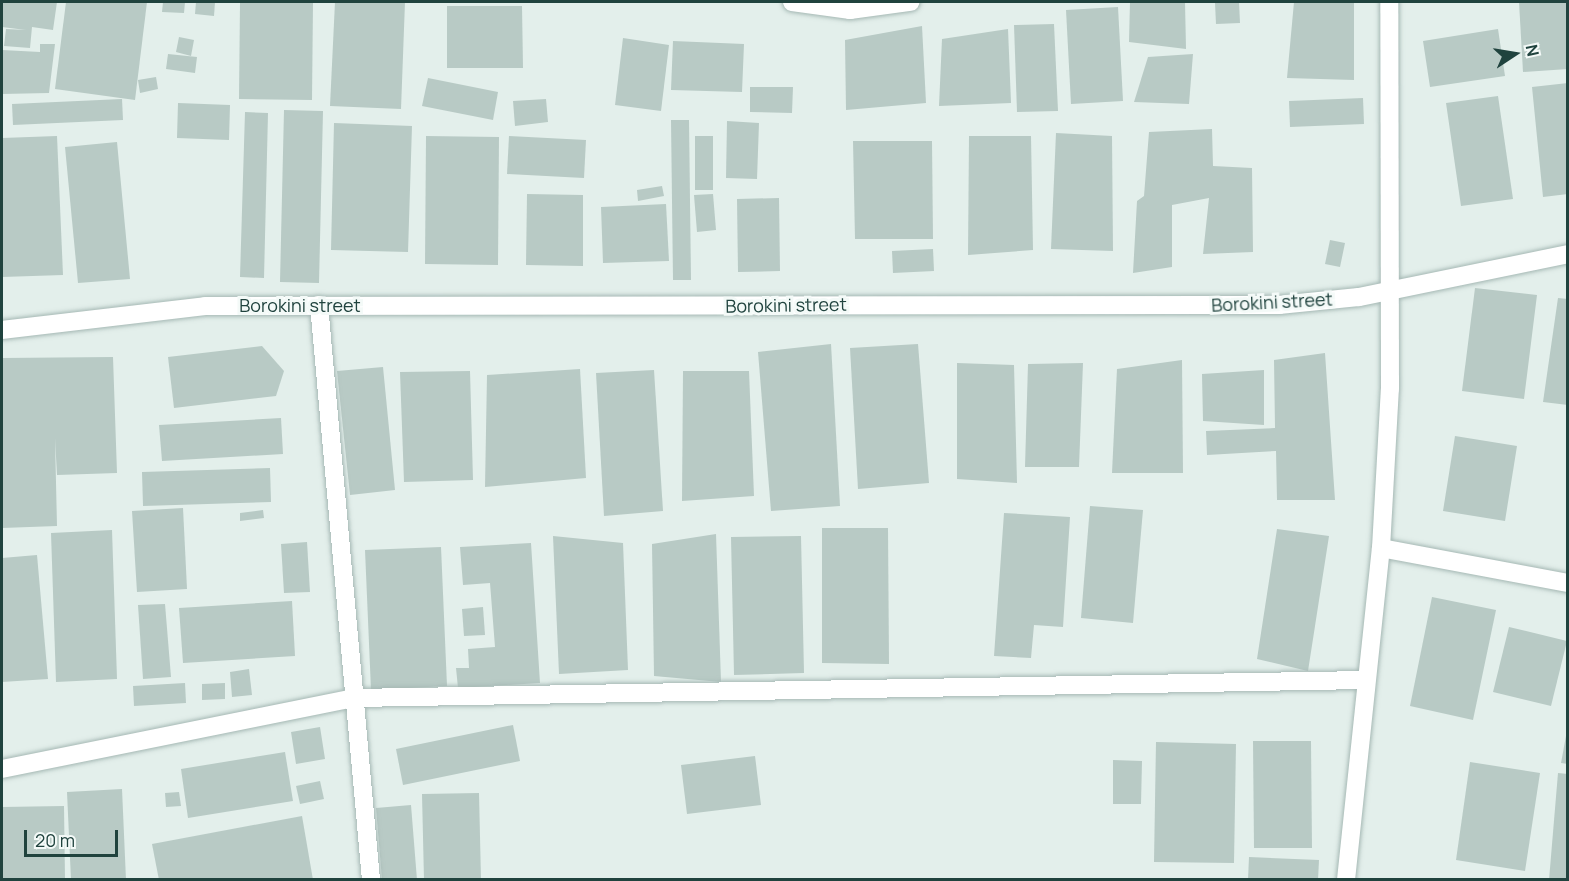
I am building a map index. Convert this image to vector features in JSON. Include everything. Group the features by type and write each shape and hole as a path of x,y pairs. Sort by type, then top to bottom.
{"street":[{"path":"792,2 850,10 910,2"},
{"path":"1346,879 1365,680 1381,548 1390,389 1389,2"},
{"name":"Borokini street","path":"2,330 205,306 651,308 976,303 1139,308 1279,305 1359,297 1568,254"},
{"path":"319,305 370,879"},
{"path":"1381,548 1568,583"},
{"path":"2,769 354,698 1365,680"}],"building":[{"path":"3,2 57,2 53,30 32,27 30,48 4,46 6,29 26,30 2,27"},
{"path":"66,2 147,2 135,100 55,89"},
{"path":"163,2 185,2 184,13 162,12"},
{"path":"196,2 215,2 214,16 195,14"},
{"path":"240,2 313,2 312,100 239,99"},
{"path":"335,2 405,2 401,109 330,106"},
{"path":"1130,2 1185,2 1186,49 1129,42"},
{"path":"1239,2 1240,23 1216,24 1215,3"},
{"path":"1294,2 1354,2 1354,80 1287,78"},
{"path":"1519,2 1566,2 1568,69 1523,72"},
{"path":"447,6 522,6 523,68 447,68"},
{"path":"1118,7 1123,101 1071,104 1066,10"},
{"path":"1054,24 1058,111 1017,112 1014,25"},
{"path":"922,26 926,103 846,110 845,40"},
{"path":"1008,29 1011,103 939,106 942,39"},
{"path":"1498,29 1505,76 1430,87 1423,41"},
{"path":"179,37 194,40 191,56 176,52"},
{"path":"623,38 669,45 661,111 615,105"},
{"path":"673,41 744,44 742,92 671,90"},
{"path":"40,44 55,44 49,93 2,94 2,50 40,52"},
{"path":"168,54 197,57 195,73 166,69"},
{"path":"1193,54 1189,104 1134,102 1148,57"},
{"path":"156,77 158,89 140,93 138,80"},
{"path":"428,78 498,92 493,120 422,106"},
{"path":"1568,83 1568,194 1543,197 1532,87"},
{"path":"750,87 793,87 792,113 750,112"},
{"path":"1498,96 1513,199 1461,206 1446,103"},
{"path":"1363,98 1364,124 1290,127 1289,101"},
{"path":"122,99 123,120 13,125 12,104"},
{"path":"546,99 548,122 515,126 513,101"},
{"path":"178,103 230,105 229,140 177,138"},
{"path":"284,110 323,111 319,283 280,282"},
{"path":"245,112 268,113 264,278 240,277"},
{"path":"671,120 689,120 691,280 673,280"},
{"path":"727,121 759,123 757,179 726,178"},
{"path":"334,123 412,126 408,252 331,250"},
{"path":"1212,129 1213,166 1252,168 1253,252 1203,254 1209,198 1172,205 1172,267 1133,273 1137,201 1144,196 1149,132"},
{"path":"1056,133 1112,136 1113,251 1051,249"},
{"path":"57,136 63,275 2,277 2,138"},
{"path":"426,136 499,137 498,265 425,264"},
{"path":"509,136 586,140 584,178 507,174"},
{"path":"695,136 713,136 713,190 695,190"},
{"path":"969,136 1031,136 1033,250 968,255"},
{"path":"853,141 932,141 933,239 855,239"},
{"path":"117,142 130,279 78,283 65,147"},
{"path":"662,186 664,196 638,201 637,190"},
{"path":"527,194 583,195 583,266 526,265"},
{"path":"713,194 716,230 697,232 694,195"},
{"path":"779,198 780,271 738,272 737,199"},
{"path":"666,204 669,261 603,263 601,207"},
{"path":"1330,240 1345,243 1340,267 1325,264"},
{"path":"933,249 934,271 893,273 892,251"},
{"path":"1475,288 1537,295 1524,399 1462,391"},
{"path":"1558,298 1568,299 1568,405 1543,402"},
{"path":"831,344 840,506 771,511 758,352"},
{"path":"918,344 929,483 858,489 850,348"},
{"path":"262,346 284,371 276,396 174,408 168,357"},
{"path":"1325,353 1335,500 1277,500 1276,451 1207,455 1206,431 1275,428 1274,360"},
{"path":"113,357 117,473 57,475 55,438 57,526 2,528 2,358"},
{"path":"1182,360 1183,473 1112,473 1117,369"},
{"path":"957,363 1014,365 1017,483 957,479"},
{"path":"1083,363 1079,467 1025,467 1028,364"},
{"path":"383,367 395,490 350,495 337,371"},
{"path":"580,369 586,478 485,487 487,375"},
{"path":"654,370 663,511 604,516 596,373"},
{"path":"1264,370 1264,425 1203,421 1202,374"},
{"path":"470,371 473,480 404,482 400,372"},
{"path":"683,371 749,371 754,496 682,501"},
{"path":"281,418 283,454 162,461 159,425"},
{"path":"1455,436 1517,446 1505,521 1443,511"},
{"path":"270,468 271,502 143,506 142,472"},
{"path":"1090,506 1143,510 1133,623 1081,618"},
{"path":"183,508 187,589 137,592 132,511"},
{"path":"263,510 264,518 240,521 240,513"},
{"path":"1004,513 1070,517 1063,627 1034,625 1031,658 994,656"},
{"path":"822,528 888,528 889,664 822,663"},
{"path":"1277,529 1329,536 1308,671 1257,659"},
{"path":"112,530 117,679 56,682 51,533"},
{"path":"716,534 721,682 654,676 652,544"},
{"path":"553,536 623,543 628,670 559,674"},
{"path":"801,536 804,673 734,675 731,537"},
{"path":"307,542 310,592 284,593 281,544"},
{"path":"531,543 540,683 458,688 456,668 469,668 468,649 495,647 490,583 463,585 460,547"},
{"path":"441,547 447,686 371,690 365,550"},
{"path":"37,555 48,679 2,682 2,558"},
{"path":"1432,597 1496,610 1473,720 1410,706"},
{"path":"292,601 295,656 183,663 179,608"},
{"path":"165,604 171,677 143,679 138,605"},
{"path":"483,607 485,635 464,636 462,609"},
{"path":"1509,627 1567,641 1551,706 1493,692"},
{"path":"249,669 252,695 232,697 230,672"},
{"path":"185,683 186,703 134,706 133,686"},
{"path":"225,683 225,699 202,700 202,684"},
{"path":"513,725 520,761 403,785 396,749"},
{"path":"320,727 325,759 296,764 291,732"},
{"path":"1566,736 1568,736 1568,764 1561,763"},
{"path":"1253,741 1311,741 1312,848 1254,848"},
{"path":"1156,742 1236,744 1234,863 1154,862"},
{"path":"285,752 293,801 188,818 181,769"},
{"path":"755,756 761,805 687,814 681,765"},
{"path":"1113,760 1142,761 1141,804 1113,804"},
{"path":"1470,762 1540,773 1525,871 1456,860"},
{"path":"1558,773 1568,774 1568,880 1549,880"},
{"path":"320,781 324,799 300,804 296,786"},
{"path":"122,789 126,880 71,880 67,792"},
{"path":"179,792 181,806 166,807 165,793"},
{"path":"479,793 481,880 424,880 422,794"},
{"path":"411,805 417,880 382,880 376,808"},
{"path":"64,806 65,880 2,880 2,807"},
{"path":"302,816 313,880 159,880 152,844"},
{"path":"1249,857 1319,860 1318,880 1248,880"}]}
